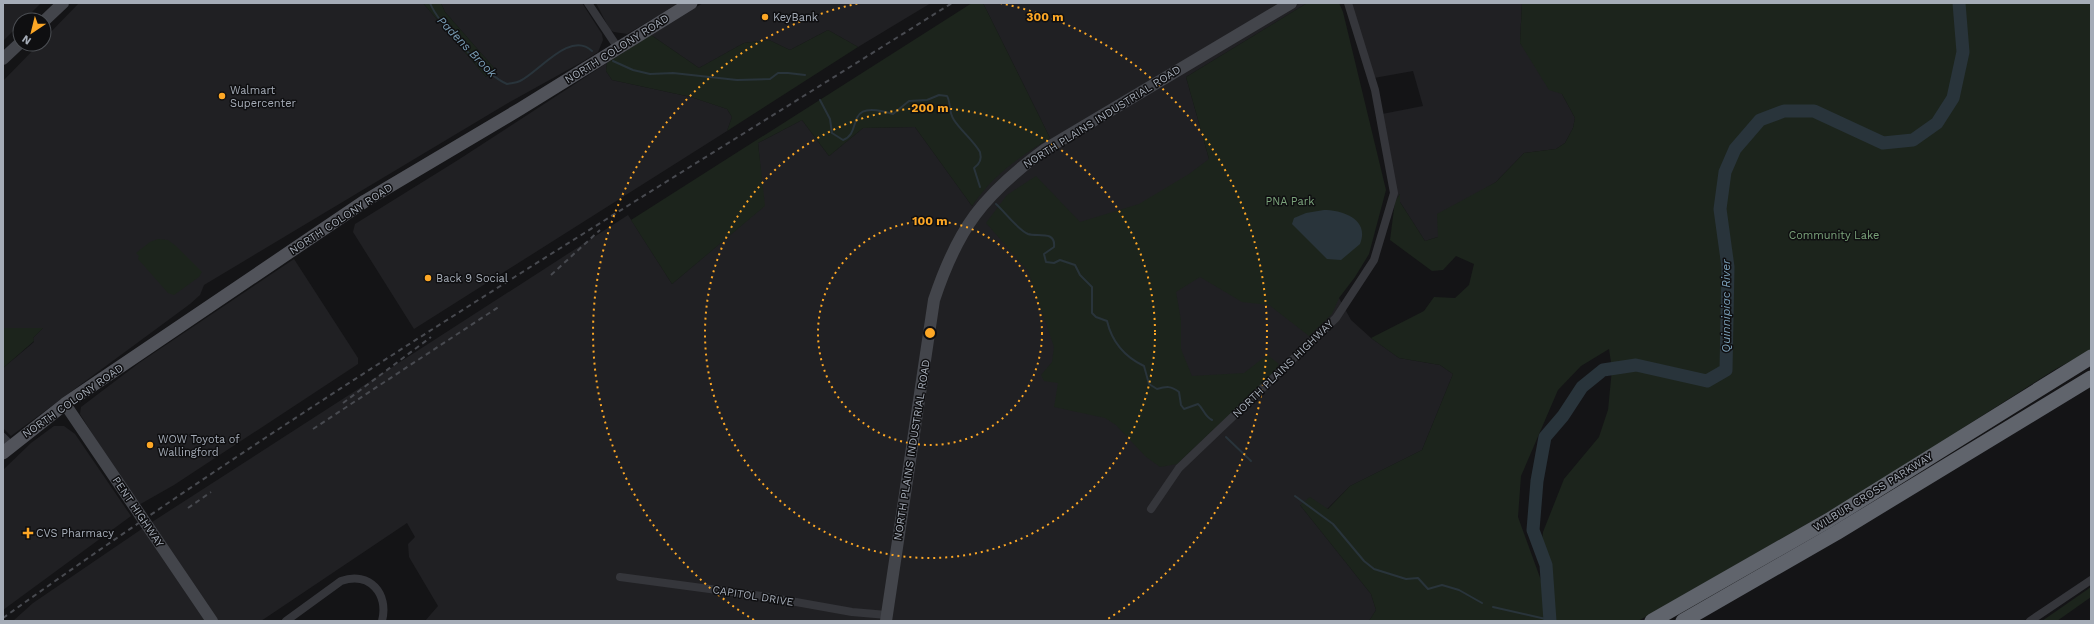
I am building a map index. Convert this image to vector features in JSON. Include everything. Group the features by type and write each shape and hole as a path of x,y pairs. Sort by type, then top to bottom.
{"highway":[{"name":"WILBUR CROSS PARKWAY","path":"1652,621 1829,520 2071,367 2091,357"},
{"name":"WILBUR CROSS PARKWAY","path":"1684,621 1836,533 2091,378"}],"main road":[{"name":"NORTH COLONY ROAD","path":"6,445 366,201 520,109 690,3"}],"street":[{"path":"52,13 63,3"},
{"path":"588,3 618,48"},
{"name":"NORTH PLAINS INDUSTRIAL ROAD","path":"886,618 934,300 945,268 970,219 991,194 1016,170 1044,150 1291,3"},
{"name":"NORTH PLAINS HIGHWAY","path":"1151,509 1179,468 1336,318 1374,260 1394,193 1375,90 1348,3"},
{"path":"3,59 12,51"},
{"name":"PENT HIGHWAY","path":"65,404 212,621"},
{"name":"CAPITOL DRIVE","path":"620,577 762,596 886,618"},
{"path":"286,621 341,582 351,579 367,582 379,592 384,604 382,621"},
{"path":"2030,621 2091,580"}],"shaded area":[{"path":"3,3 41,3 32,12 12,12 12,32 3,41"},
{"path":"79,3 423,3 486,77 495,69 445,12 441,3 582,3 602,34 603,40 598,52 582,62 508,103 204,285 200,295 190,304 11,436 3,428 3,368 34,342 33,338 43,328 3,328 3,81 31,52 52,52 52,31"},
{"path":"596,3 680,3 627,34 610,30"},
{"path":"703,3 931,3 858,47 828,30 790,50 769,40 744,43 699,68 651,35"},
{"path":"983,3 1307,3 1186,77 1209,159 1339,298 1351,320 1371,338 1399,358 1440,365 1453,374 1422,450 1350,486 1327,509 1300,505 1371,594 1376,610 1369,621 425,621 438,606 409,557 408,544 415,537 407,523 261,621 13,621 33,603 152,522 628,215 672,284 764,206 758,143 802,120 829,156 863,128 915,127 972,206 985,186 1011,162 1050,138"},
{"path":"1351,3 1522,3 1520,43 1562,94 1575,118 1573,128 1565,143 1556,149 1524,153 1496,182 1470,198 1438,237 1425,241 1400,202 1400,194 1395,201 1382,114 1423,106 1413,71 1374,78"},
{"path":"607,63 606,71 612,80 691,97 727,109 732,117 727,131 414,329 353,232 355,224 458,160"},
{"path":"1331,210 1346,214 1358,222 1361,228 1362,235 1360,244 1341,260 1327,259 1292,224 1294,218 1306,213"},
{"path":"294,259 358,358 358,364 174,485 137,506 80,414 81,407 139,363"},
{"path":"54,426 64,426 75,434 131,516 3,610 3,470 31,443"}],"green space":[{"path":"423,3 441,3 445,12 495,69 486,77"},
{"path":"972,3 983,3 1050,138 1007,168 989,185 972,206 915,127 863,128 829,156 802,120 758,143 765,206 672,284 631,220"},
{"name":"PNA Park","path":"1307,3 1339,3 1343,12 1386,190 1369,254 1355,277 1339,298 1332,314 1309,336 1269,305 1242,302 1200,277 1176,292 1181,320 1181,349 1192,376 1244,373 1267,355 1279,364 1273,373 1177,464 1160,467 1145,456 1116,425 1105,418 1054,407 1058,383 1044,381 1041,375 1052,362 1054,347 1028,271 986,223 1007,195 1036,176 1080,222 1139,204 1189,174 1209,159 1186,77"},
{"name":"Community Lake","path":"1522,3 2091,3 2091,350 2054,370 1859,494 1638,621 1369,621 1376,610 1371,594 1300,505 1310,497 1328,509 1350,486 1422,450 1453,374 1440,365 1399,358 1371,338 1424,311 1434,297 1455,298 1469,285 1474,264 1456,256 1443,270 1432,271 1390,240 1395,201 1400,194 1400,202 1425,241 1438,237 1437,214 1496,182 1524,153 1556,149 1565,143 1573,128 1575,118 1562,94 1549,90 1520,43","holes":["1609,349 1612,369 1608,410 1599,437 1564,479 1543,532 1540,559 1547,587 1546,594 1518,517 1521,476 1558,390 1581,366"]},
{"path":"828,30 858,47 727,131 732,117 727,109 691,97 612,80 606,71 607,63 651,35 699,68 744,43 769,40 790,50"},
{"path":"158,239 168,240 176,246 202,272 199,277 174,295 168,293 138,259 139,256 136,253 150,242"},
{"path":"3,328 43,328 33,338 34,341 3,368"},
{"path":"2091,587 2091,597 2057,621 2042,621"}],"waterway":[{"name":"Padens Brook","path":"430,3 443,23 464,48 488,71 507,84 520,81 565,49 574,46 583,46 592,51"},
{"name":"Quinnipiac River","path":"1550,621 1546,565 1533,530 1537,481 1545,437 1563,416 1582,387 1603,370 1636,365 1707,381 1726,370 1728,267 1720,209 1725,172 1735,149 1760,120 1784,111 1814,111 1883,143 1913,140 1937,123 1953,98 1963,52 1959,3"},
{"name":"Padens Brook","path":"613,61 633,70 650,74 673,73 737,80 770,79 778,73 805,75"},
{"name":"Padens Brook","path":"820,100 830,119 832,133 843,140 849,136 860,113 867,110 877,110 893,114 909,101 927,100 939,95 947,96 954,120 980,152 980,161 974,168 980,187"},
{"name":"Padens Brook","path":"996,204 1024,232 1032,235 1045,235 1052,238 1054,247 1044,254 1046,262 1054,263 1060,260 1075,265 1080,275 1092,287 1092,313 1096,317 1107,321 1112,336 1120,348 1131,358 1144,366 1149,384 1157,389 1169,387 1176,390 1179,392 1181,405 1184,409 1198,404 1207,417 1212,420"},
{"name":"Padens Brook","path":"1226,437 1251,461"},
{"name":"Padens Brook","path":"1295,496 1333,524 1364,561 1374,569 1406,579 1418,578 1428,589 1442,585 1459,590 1482,603"},
{"name":"Padens Brook","path":"1493,607 1550,620"}],"railway":[{"path":"3,618 236,457 354,380 473,303 952,3"},
{"path":"551,275 600,230"},
{"path":"313,429 500,306"},
{"path":"343,403 431,337"},
{"path":"188,508 211,492"}],"place":[{"name":"KeyBank","path":"765,17"},
{"name":"Walmart Supercenter","path":"222,96"},
{"name":"Back 9 Social","path":"428,278"},
{"name":"WOW Toyota of Wallingford","path":"150,445"},
{"name":"CVS Pharmacy","path":"28,533"}]}
